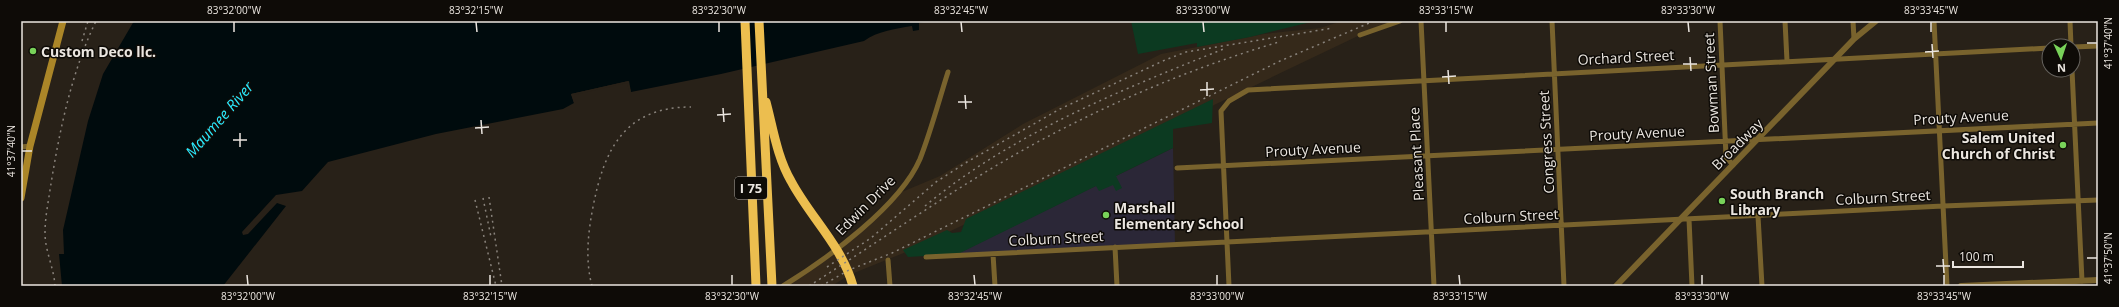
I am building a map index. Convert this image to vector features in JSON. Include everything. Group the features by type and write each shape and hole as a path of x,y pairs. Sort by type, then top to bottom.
{"highway":[{"name":"I 75","path":"745,21 756,285"},
{"name":"I 75","path":"759,21 772,286"},
{"path":"762,87 778,150 790,179 843,259 853,286"}],"main road":[{"path":"21,198 30,146 63,21"}],"street":[{"path":"1360,35 1400,21"},
{"name":"Pleasant Place","path":"1421,21 1434,286"},
{"name":"Congress Street","path":"1552,21 1564,286"},
{"name":"Bowman Street","path":"1720,21 1726,157 1733,165"},
{"path":"1785,21 1787,61"},
{"path":"1854,21 1854,39"},
{"name":"Broadway","path":"1616,286 1836,60 1854,39 1876,21"},
{"path":"1934,21 1947,286"},
{"path":"2070,21 2071,38"},
{"path":"2081,46 2098,46"},
{"name":"Orchard Street","path":"1223,165 1221,111 1229,101 1251,89 2041,48"},
{"name":"Edwin Drive","path":"783,286 833,253 897,194 920,159 948,72"},
{"path":"2072,78 2082,281"},
{"name":"Prouty Avenue","path":"1177,168 2098,123"},
{"path":"21,147 30,146"},
{"path":"1223,165 1229,286"},
{"name":"Colburn Street","path":"926,257 1943,206 2098,200"},
{"path":"1758,216 1762,286"},
{"path":"1688,219 1692,286"},
{"path":"1115,247 1117,286"},
{"path":"993,254 995,286"},
{"path":"888,260 890,286"},
{"path":"1960,286 2098,280"}],"shaded area":[{"path":"1342,21 1400,21 1360,35 911,250 849,275 832,286 787,286 833,253 897,194 940,176 1023,124 1161,54 1264,34 1320,28"},
{"name":"Marshall Elementary School","path":"1173,148 1175,244 955,255 1116,176"}],"green space":[{"path":"1131,21 1315,21 1250,37 1197,47 1197,43 1138,54"},
{"path":"1213,99 1212,123 1173,129 1173,148 1116,176 1122,188 1116,191 1113,185 1099,191 1096,186 958,254 908,257 903,250 947,230 952,233 961,232 966,219"}],"water":[{"name":"Maumee River","path":"134,21 928,21 919,23 919,30 913,31 912,26 893,29 875,35 864,41 721,74 631,92 628,81 571,94 574,103 563,109 436,134 328,162 302,191 276,195 242,232 243,235 248,234 277,203 286,206 223,286 62,286 59,254 64,254 63,230 88,121 103,74"}],"pier":[{"path":"629,81 631,92 629,92 627,83 574,95 576,103 574,103 571,94"}],"railway":[{"path":"82,41 88,21"},
{"path":"55,286 45,240 45,227 57,147 73,82 87,41 96,21"},
{"path":"821,286 849,270 892,253 1280,61 1374,21"},
{"path":"827,267 871,238 936,182 967,162 1060,109 1165,60 1186,52 1333,28"},
{"path":"809,286 963,186 1016,154 1079,120 1144,90 1211,64 1279,42"},
{"path":"925,206 994,156 1069,115 1147,80 1226,48"},
{"path":"592,286 588,266 590,227 598,186 611,150 621,136 633,124 649,115 668,109 691,107"},
{"path":"489,197 502,286"},
{"path":"483,198 491,237"},
{"path":"475,200 496,286"}],"place":[{"name":"Custom Deco llc.","path":"33,51"},
{"name":"Salem United Church of Christ","path":"2063,145"},
{"name":"South Branch Library","path":"1722,201"},
{"name":"Marshall Elementary School","path":"1106,215"}]}
